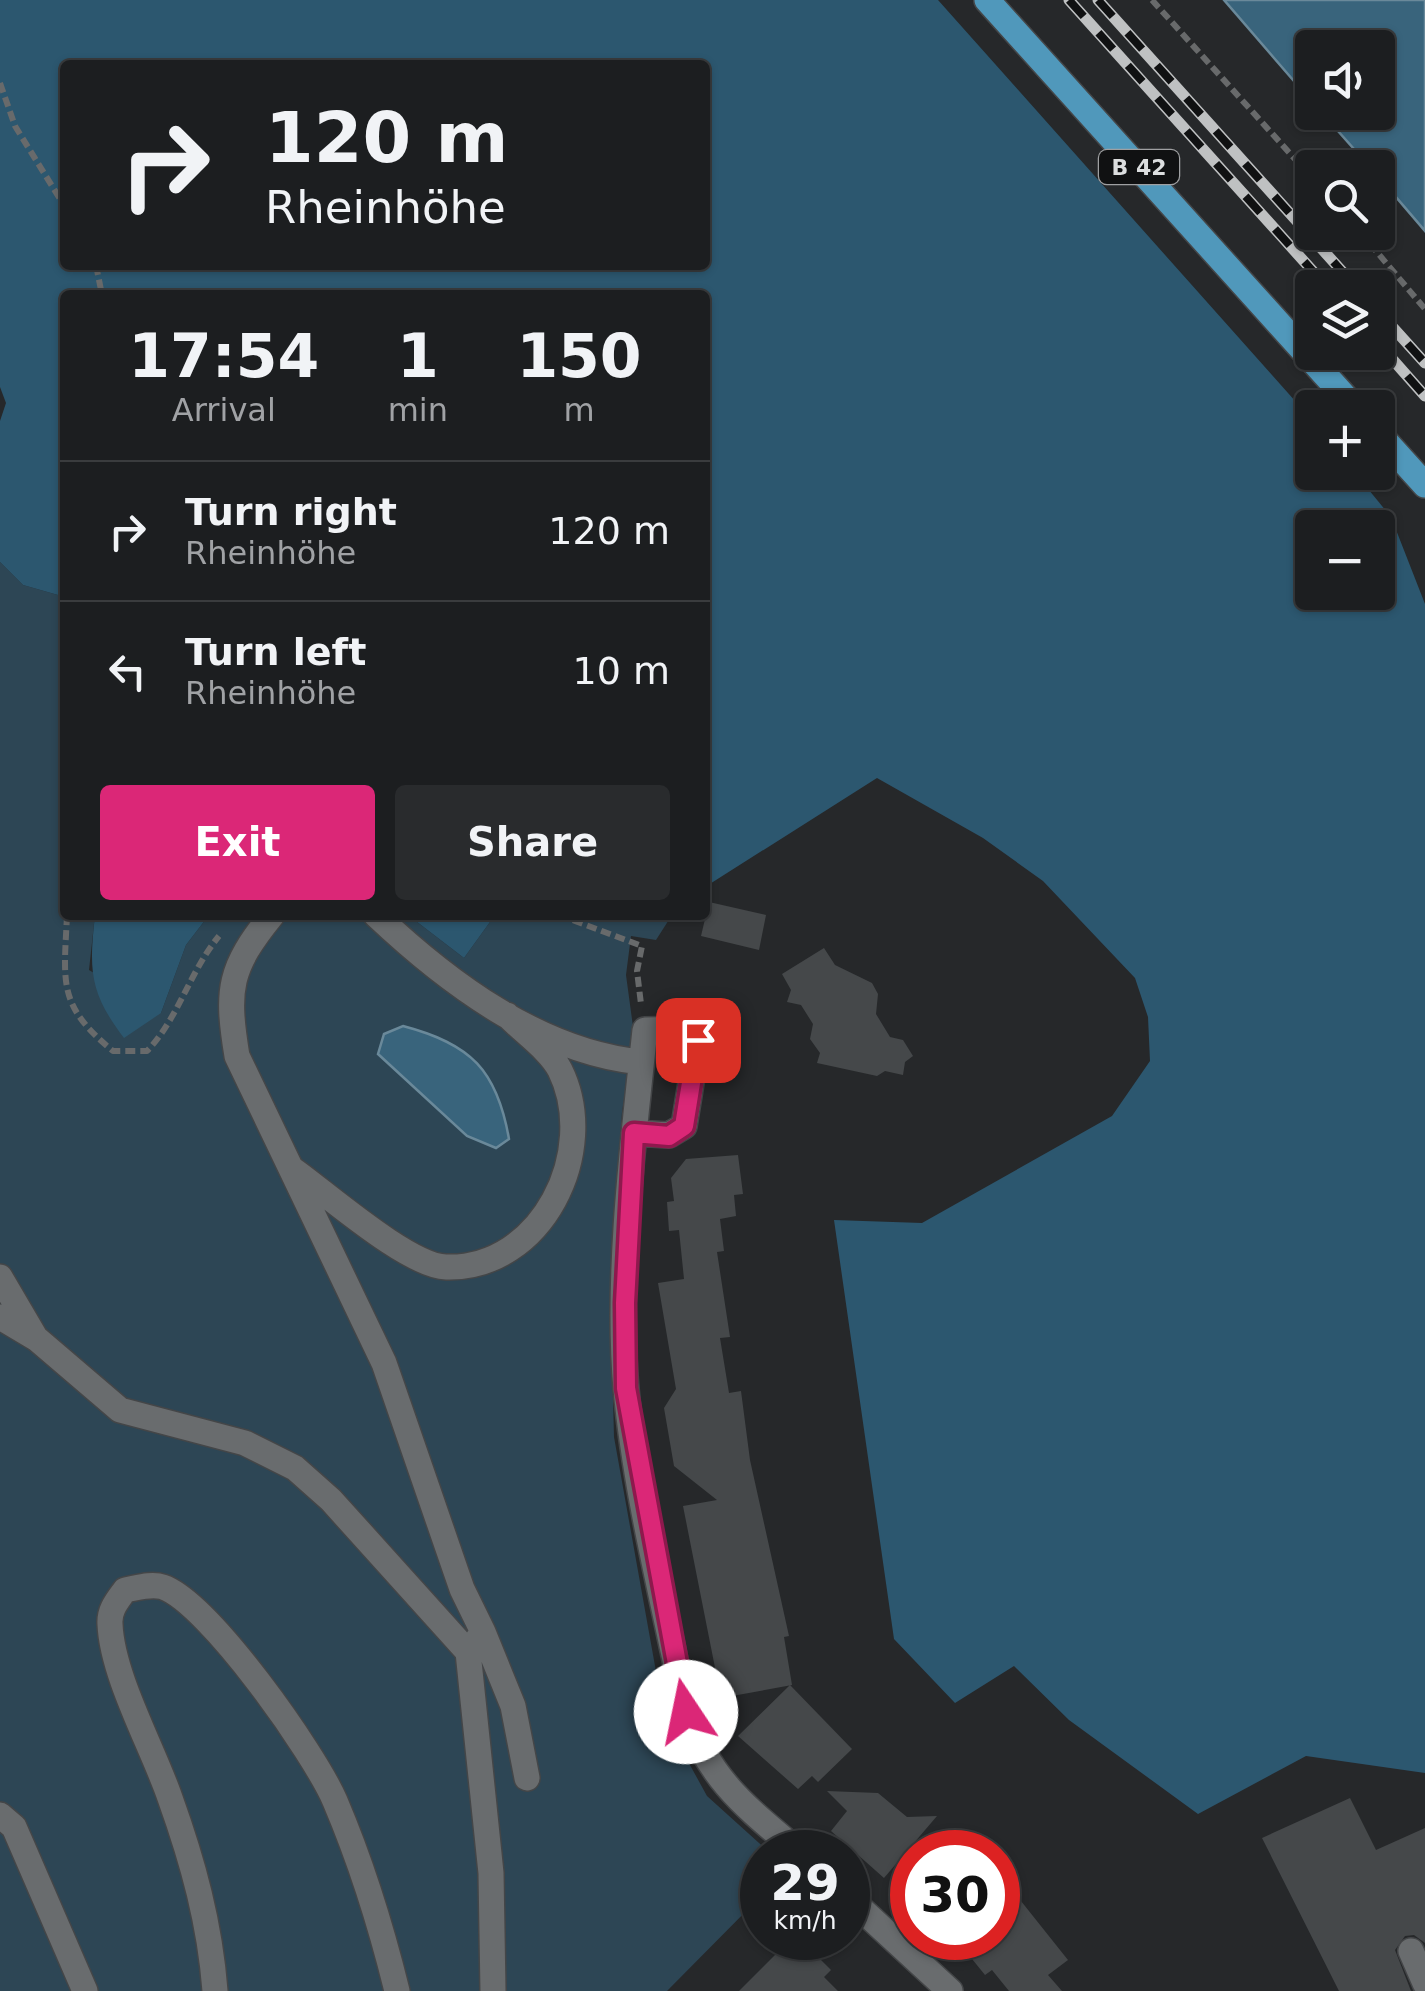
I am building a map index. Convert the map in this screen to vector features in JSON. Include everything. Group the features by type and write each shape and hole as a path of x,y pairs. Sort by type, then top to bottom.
{"main road":[{"name":"B 42","path":"987,0 1339,390"},
{"path":"1395,452 1425,485"}],"street":[{"path":"268,920 240,954 229,1006 236,1056 384,1363 462,1589 476,1642 491,1873 493,1991"},
{"path":"382,920 466,992 607,1059 642,1062"},
{"path":"290,1167 403,1250 444,1268 486,1261 530,1234 560,1197 568,1161 570,1114 560,1069 507,1014"},
{"path":"634,1133 669,1136 684,1126 698,1040 687,1029 645,1030 634,1133 625,1303 626,1388 686,1712 723,1786 774,1830"},
{"path":"0,1276 37,1339"},
{"path":"0,1317 37,1339 120,1410 245,1443 295,1468 476,1642 512,1706 528,1778"},
{"path":"215,1991 210,1924 170,1798 128,1691 110,1625 112,1607 125,1590 143,1586 160,1586 200,1614 281,1713 334,1797 381,1924 398,1991"},
{"path":"0,1816 14,1828 85,1991"},
{"path":"870,1916 950,1991"},
{"path":"1410,1951 1425,1983"}],"path":[{"path":"1152,0 1295,159"},
{"path":"0,82 15,126 60,199"},
{"path":"1375,250 1425,308"},
{"path":"67,920 65,978 79,1023 112,1052 147,1052 159,1038 196,964 225,927"},
{"path":"572,920 642,946 638,971 645,1030"}],"shaded area":[{"path":"0,0 938,0 1295,401 1295,490 1369,490 1385,510 1295,510 1295,610 1395,610 1395,527 1425,604 1425,1773 1306,1756 1198,1814 1069,1720 1014,1666 955,1703 894,1639 834,1220 922,1223 1112,1116 1150,1061 1148,1017 1135,978 1043,881 983,838 877,778 710,884 710,290 60,290 60,596 23,585 0,562 0,421 6,403 0,387"},
{"path":"1224,0 1425,0 1425,231 1395,196 1395,150 1355,150 1337,130 1395,130 1395,30 1295,30 1295,82"},
{"path":"0,562 23,585 60,596 60,920 94,920 89,970 161,1013 186,945 205,920 415,920 464,958 491,920 669,920 656,940 631,936 626,975 634,1034 622,1112 610,1283 614,1437 657,1677 679,1745 707,1796 745,1830 740,1830 740,1917 667,1991 0,1991"},
{"path":"95,920 205,920 186,945 161,1013 124,1038 98,993 92,951"},
{"path":"415,920 491,920 464,958"},
{"path":"403,1026 447,1042 477,1063 497,1095 509,1139 496,1148 467,1136 378,1054 384,1034"}],"building":[{"path":"710,902 766,915 759,950 701,936 705,920 710,920"},
{"path":"824,948 835,965 872,983 878,994 876,1014 890,1037 903,1040 913,1056 905,1062 903,1075 885,1071 877,1076 817,1063 820,1053 810,1039 813,1024 801,1005 787,1002 791,990 782,974"},
{"path":"738,1155 743,1194 734,1195 736,1216 720,1219 724,1251 717,1252 730,1337 720,1338 729,1393 741,1391 750,1460 789,1636 784,1637 792,1685 721,1698 683,1506 717,1500 674,1466 664,1408 676,1389 658,1283 684,1279 679,1230 669,1231 667,1202 674,1201 671,1178 686,1159"},
{"path":"790,1685 852,1749 818,1782 812,1776 798,1789 738,1736"},
{"path":"827,1791 878,1793 907,1817 937,1816 925,1830 890,1830 890,1871 884,1878 870,1866 870,1830 832,1830 847,1811"},
{"path":"1350,1798 1376,1850 1425,1828 1425,1943 1414,1935 1405,1936 1395,1950 1411,1991 1339,1991 1262,1838"},
{"path":"1020,1900 1068,1960 1048,1975 1062,1991 1009,1991 992,1970 985,1975 973,1960 1020,1960"},
{"path":"770,1960 821,1960 831,1970 824,1977 838,1991 739,1991"}],"railway":[{"path":"1069,0 1312,270"},
{"path":"1098,0 1341,270"},
{"path":"1395,330 1425,363"},
{"path":"1395,362 1425,396"}],"route":[{"path":"686,1712 639,1475 624,1347 634,1133 669,1136 684,1126 698,1040"}]}
